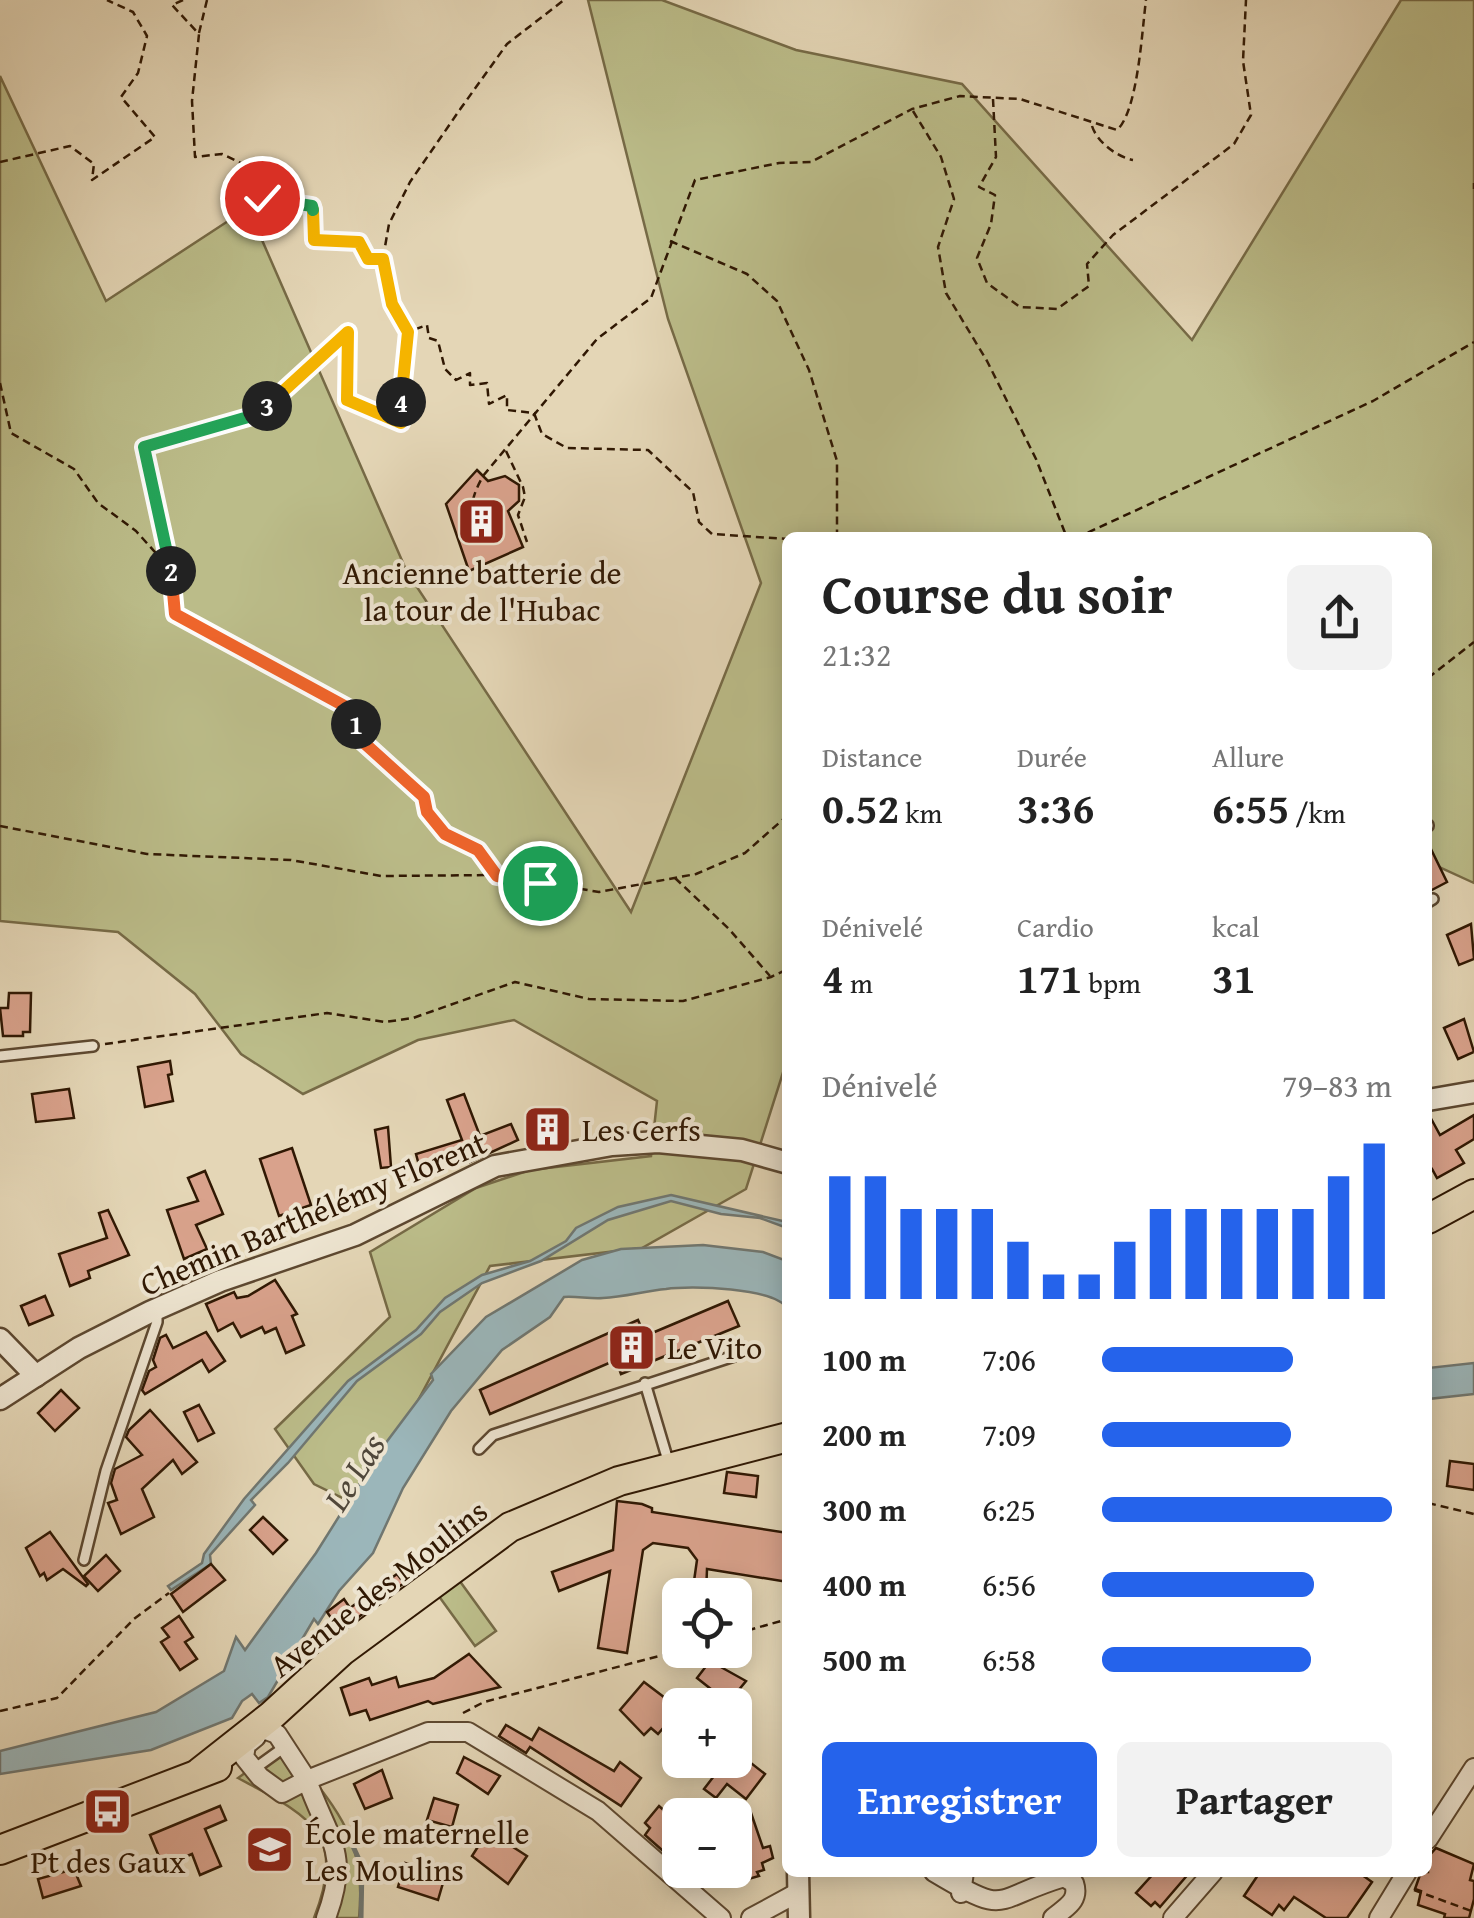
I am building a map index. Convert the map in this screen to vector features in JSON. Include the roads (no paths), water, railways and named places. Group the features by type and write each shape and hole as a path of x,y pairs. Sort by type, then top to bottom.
{"main road":[{"path":"1432,1218 1474,1194"},
{"name":"Avenue des Moulins","path":"0,1850 262,1745 293,1696 321,1670 510,1527 606,1485 782,1439"},
{"path":"262,1745 302,1706 321,1670"}],"street":[{"path":"1432,1099 1474,1092"},
{"name":"Chemin Barthélémy Florent","path":"0,1399 157,1309 228,1278 355,1235 495,1166 612,1145 658,1142 742,1150 782,1161"},
{"path":"0,1339 36,1376"},
{"path":"282,1793 428,1732 468,1732 598,1811 721,1918"},
{"path":"262,1745 307,1780 318,1810 331,1830 339,1862 336,1892 326,1918"},
{"path":"262,1745 282,1793 318,1810"},
{"path":"1432,1833 1474,1768"},
{"path":"940,1877 986,1906 1000,1907 1064,1877 1074,1883 1077,1892 1074,1901 1054,1918"},
{"path":"961,1893 963,1877"},
{"path":"1173,1918 1209,1877"},
{"path":"1379,1918 1403,1879"},
{"path":"752,1918 798,1883"},
{"path":"798,1883 800,1918"}],"lane":[{"path":"0,1056 93,1046"},
{"path":"84,1560 106,1471 157,1322 157,1309"},
{"path":"479,1449 493,1435 734,1356"},
{"path":"645,1383 670,1467"}],"water":[{"path":"671,1195 782,1221 782,1226 760,1218 721,1214 671,1201 608,1220 541,1261 482,1283 440,1312 421,1334 357,1381 288,1463 251,1500 255,1505 210,1555 211,1564 171,1590 168,1586 202,1563 204,1554 244,1499 348,1381 416,1330 445,1298 482,1275 530,1261 566,1241 576,1228 618,1207"},
{"path":"703,1245 763,1252 782,1259 782,1304 750,1292 712,1288 678,1288 603,1298 564,1297 550,1317 502,1350 451,1411 403,1488 373,1553 339,1591 318,1624 314,1619 268,1697 259,1703 252,1694 242,1701 232,1718 151,1750 0,1774 0,1751 156,1712 224,1671 236,1637 245,1650 433,1380 431,1374 486,1317 582,1260 621,1249"},
{"path":"1474,1363 1474,1394 1432,1399 1432,1368"}],"waterway":[{"path":"346,1831 362,1866 361,1918"}],"place":[{"name":"Ancienne batterie de la tour de l'Hubac","path":"482,522"},
{"name":"Les Cerfs","path":"547,1129"},
{"name":"Le Vito","path":"632,1347"},
{"name":"Pt des Gaux","path":"108,1811"},
{"name":"École maternelle Les Moulins","path":"270,1850"}],"water label":[{"name":"Le Las","path":"354,1472"}]}
